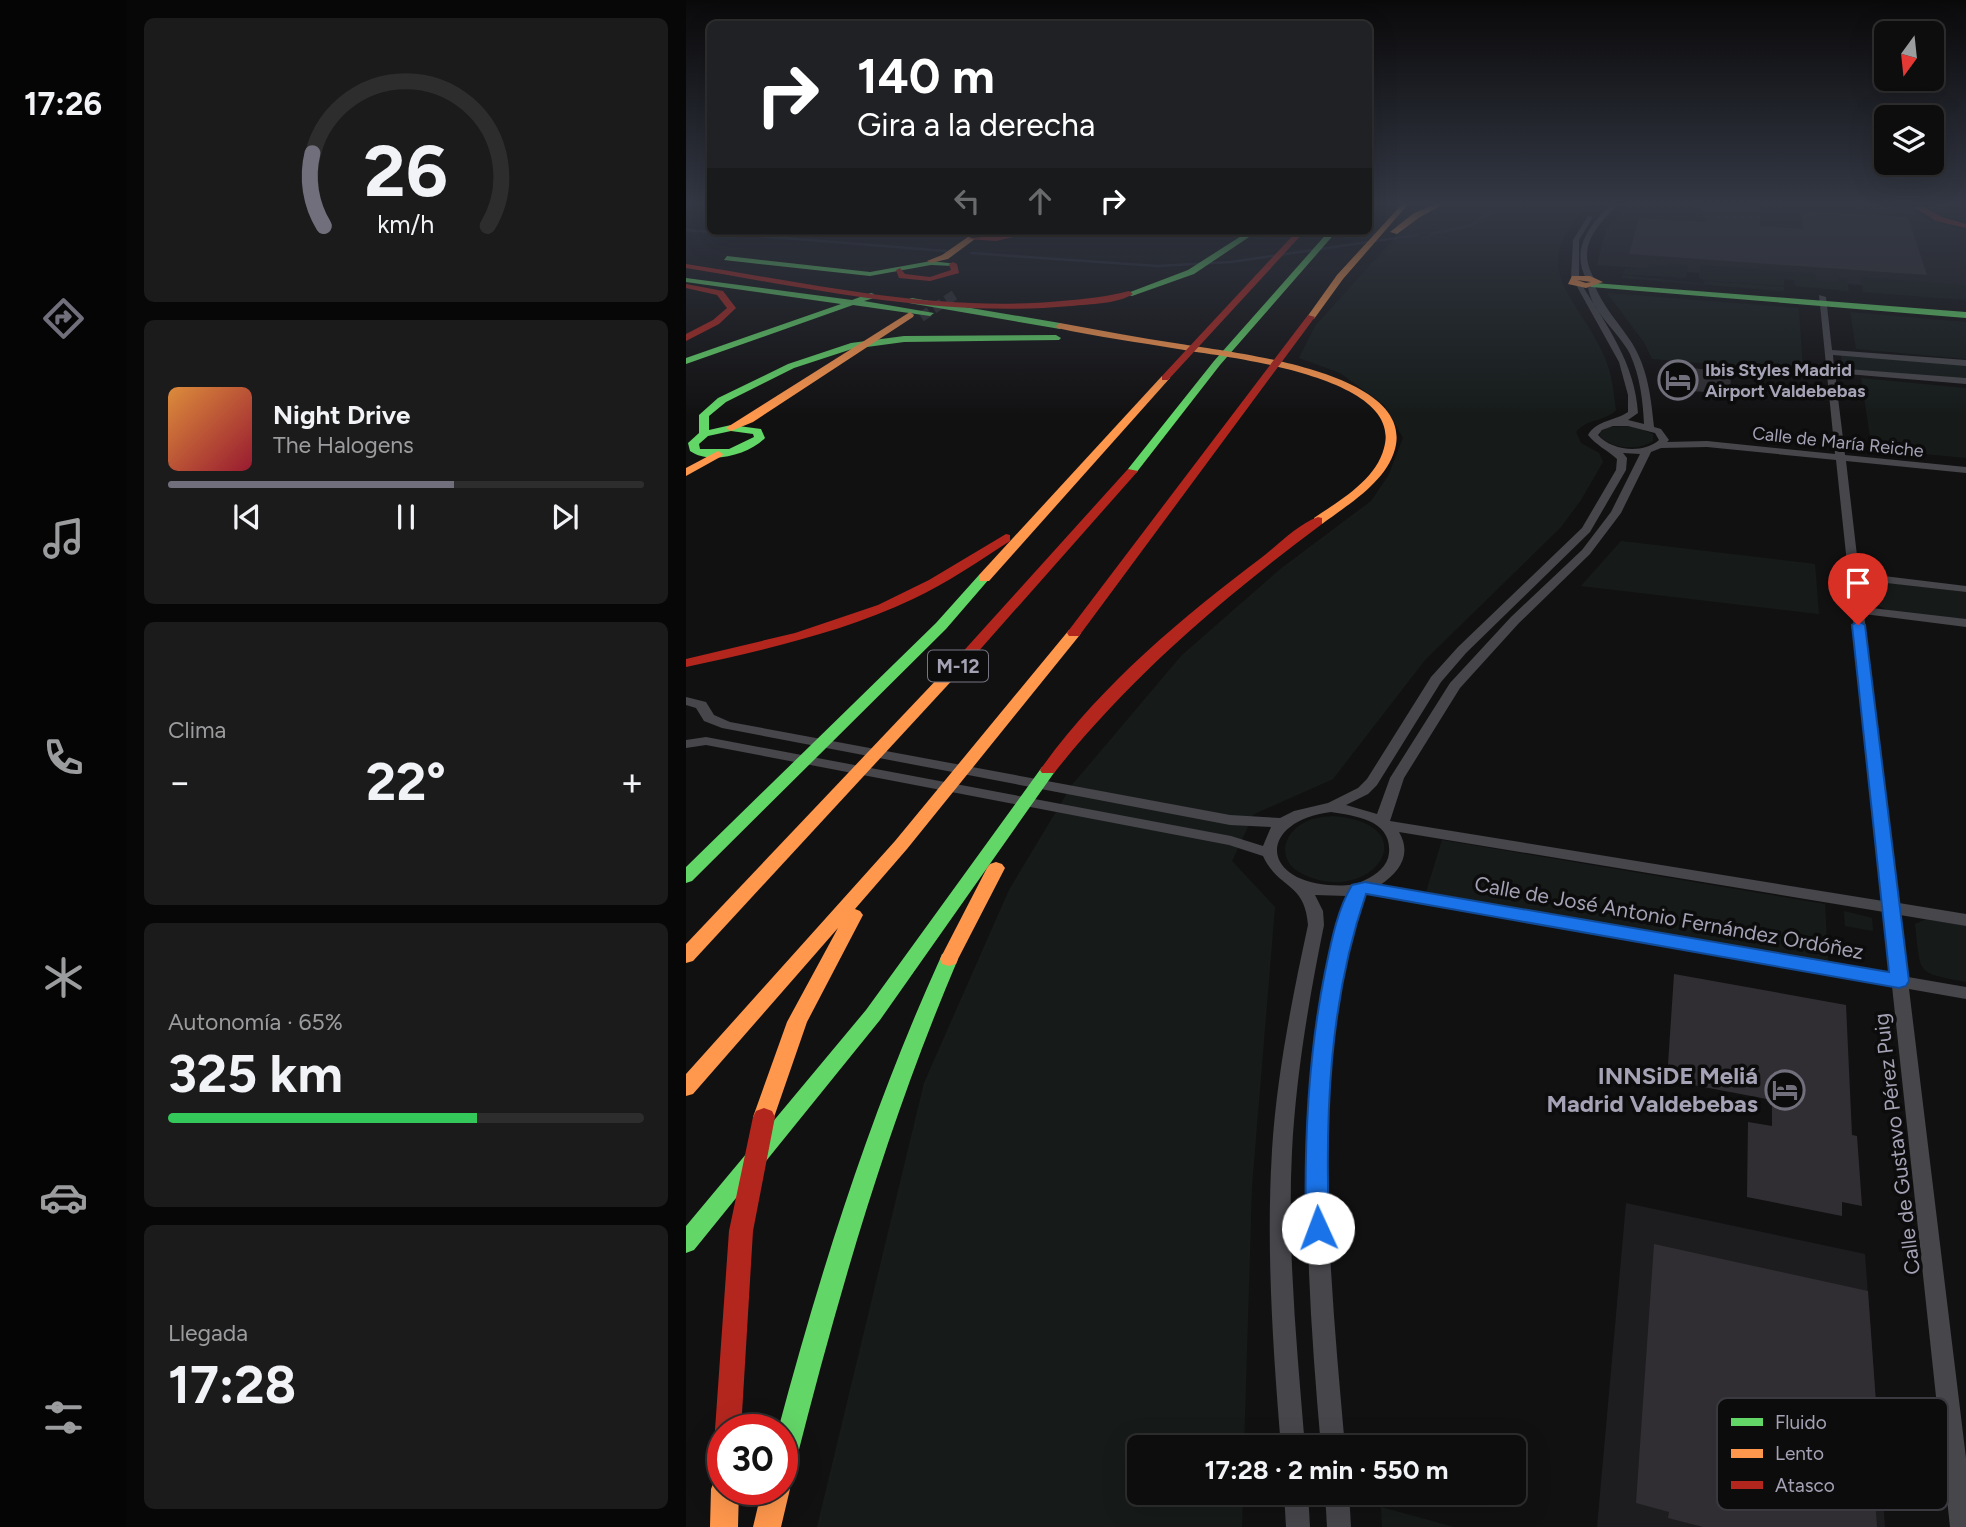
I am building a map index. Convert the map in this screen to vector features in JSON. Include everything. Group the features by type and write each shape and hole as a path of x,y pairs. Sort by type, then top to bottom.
{"main road":[{"path":"736,273 851,287"},
{"path":"781,273 914,301 1215,354"},
{"path":"901,273 914,301"},
{"path":"757,431 762,422 914,301 929,273"},
{"path":"935,273 950,285 950,293 962,284 955,273"},
{"path":"686,354 833,303 914,301 1002,308 1078,302 1164,282 1184,273"},
{"name":"M-12","path":"686,956 932,695 1124,481 1215,354 1264,273"},
{"name":"M-12","path":"686,877 941,626 1183,358 1215,354 1241,344 1294,273"},
{"path":"1241,344 1307,273"},
{"path":"686,1088 901,845 1121,574 1287,349 1349,273"},
{"path":"686,280 833,303 1100,332"},
{"path":"1587,282 1966,315"},
{"path":"686,286 722,293 730,300 732,308 716,322 686,338"},
{"path":"757,431 761,438 753,445 718,454 691,455 692,443 704,434 732,428 749,420 914,301"},
{"path":"1822,301 1966,309"},
{"path":"686,361 833,303"},
{"path":"686,1244 856,1038 1006,828 1089,721 1155,653 1247,571 1353,494 1378,471 1391,444 1390,429 1381,413 1349,386 1296,366 1090,338 922,338 851,346 806,359 712,407 704,415 704,434"},
{"path":"732,428 757,431"},
{"path":"686,473 718,454"},
{"path":"686,663 772,645 893,604 966,565 1013,533 1063,488"},
{"path":"796,1414 847,1222 892,1090 925,1008 967,920 1018,830 1104,714 1155,653"},
{"path":"729,1414 732,1336 742,1226 764,1115 789,1040 824,967 864,898 901,845"},
{"path":"724,1527 725,1505"},
{"path":"767,1527 772,1505"}],"street":[{"path":"1331,807 1363,791 1372,782 1436,680 1462,650 1586,530 1621,470 1622,458 1596,440 1594,431 1633,413 1634,400 1627,370 1585,273"},
{"path":"1586,273 1587,282 1628,343 1641,371 1649,409 1649,427"},
{"name":"Calle de Gustavo Pérez Puig","path":"1822,301 1947,1398"},
{"path":"1829,352 1966,363"},
{"path":"1831,370 1966,382"},
{"path":"1385,823 1397,778 1455,686 1515,620 1586,552 1616,513 1647,450 1662,440 1649,427 1616,423"},
{"name":"Calle de María Reiche","path":"1662,440 1966,470"},
{"path":"1611,448 1647,450"},
{"path":"1854,576 1966,589"},
{"path":"1857,610 1966,623"},
{"path":"686,701 705,708 709,718 705,728 686,743"},
{"path":"709,718 723,724 1240,822 1282,823 1312,809 1331,807 1367,813 1385,823 1399,845 1395,866 1383,878 1362,889 1340,892 1303,887 1276,868 1269,853 1271,837 1282,823"},
{"path":"686,743 706,741 1239,842 1269,853"},
{"name":"Calle de José Antonio Fernández Ordóñez","path":"1385,823 1966,920"},
{"path":"1292,1435 1280,1225 1282,1151 1289,1080 1316,925 1315,911 1303,887"},
{"path":"1332,1435 1319,1270 1316,1174 1324,1026 1340,942 1362,889"},
{"name":"Calle de José Antonio Fernández Ordóñez","path":"1362,889 1966,993"},
{"name":"Calle de Gustavo Pérez Puig","path":"1948,1406 1962,1527"},
{"path":"1297,1505 1298,1527"},
{"path":"1337,1505 1339,1527"}],"shaded area":[{"path":"1363,273 1560,273 1562,282 1605,358 1616,410 1607,417 1585,424 1576,432 1581,443 1599,453 1603,462 1581,500 1561,527 1425,660 1333,779 1254,814 1232,861 1275,907 1252,1186 1244,1435 1127,1435 1127,1505 1243,1505 1242,1527 817,1527 924,1083 1009,890 1072,785 1182,655 1279,570 1371,501 1388,476 1403,438 1384,405 1340,373 1299,358 1315,326"},
{"path":"1623,273 1687,273 1686,278"},
{"path":"1699,273 1815,274 1816,280 1838,282 1838,278 1847,279 1849,291 1795,286 1794,280 1784,279 1784,286 1699,278"},
{"path":"1706,273 1966,273 1966,293"},
{"path":"1623,275 1704,284 1704,281 1784,287 1784,291 1622,278"},
{"path":"1860,277 1966,285 1966,300 1863,292"},
{"path":"1607,293 1799,308 1803,372 1652,359 1645,344"},
{"path":"1850,312 1966,322 1966,359 1856,349"},
{"path":"1841,354 1966,365 1966,380 1842,369"},
{"path":"1861,378 1966,388 1966,458 1872,449"},
{"path":"1633,426 1653,434 1653,441 1640,446 1625,447 1611,444 1600,436 1600,432 1608,427"},
{"path":"1621,541 1815,564 1819,614 1581,586"},
{"path":"1883,582 1966,592 1966,621 1890,612 1874,603 1871,585"},
{"path":"1333,816 1362,822 1379,833 1384,847 1380,861 1368,873 1350,880 1328,882 1303,874 1295,869 1286,857 1286,843 1295,829 1309,820"},
{"path":"1442,840 1825,904 1828,962 1426,892"},
{"path":"1844,911 1872,918 1873,931 1845,926"},
{"path":"1926,919 1966,926 1966,982 1929,973 1920,962 1915,924"},
{"path":"1626,1203 1865,1254 1876,1398 1717,1398 1717,1510 1884,1510 1885,1527 1597,1527"},
{"path":"1381,1507 1454,1527 1382,1527"}],"building":[{"name":"Ibis Styles Madrid Airport Valdebebas","path":"1670,366 1731,372 1730,394 1666,389"},
{"name":"INNSiDE Meliá Madrid Valdebebas","path":"1674,974 1846,1005 1852,1135 1857,1136 1862,1206 1842,1202 1842,1216 1747,1197 1748,1122 1772,1126 1772,1100 1667,1080"},
{"path":"1654,1244 1868,1291 1876,1398 1717,1398 1717,1510 1876,1510 1877,1527 1703,1527 1668,1518 1669,1512 1636,1503"}],"tunnel":[{"path":"921,317 956,294"}],"traffic: fast":[{"path":"863,273 874,273"},
{"path":"1129,294 1187,273"},
{"path":"1132,471 1217,363 1296,273"},
{"path":"686,280 930,313"},
{"path":"1594,285 1966,315"},
{"path":"686,361 871,296"},
{"path":"912,301 1060,326"},
{"path":"704,434 704,415 722,400 791,366 851,346 904,339 1056,338"},
{"path":"731,428 757,431 760,438 729,452 695,451 693,443 704,434 731,428"},
{"path":"686,877 941,626 984,578"},
{"path":"686,1243 873,1015 1048,770"},
{"path":"795,1414 834,1272 875,1145 897,1082 949,959"}],"traffic: slow":[{"path":"1311,317 1343,273"},
{"path":"1575,278 1590,278 1599,282 1586,286 1571,282 1575,278"},
{"path":"731,428 749,420 910,315"},
{"path":"1060,326 1271,362 1343,384 1371,400 1388,420 1391,445 1387,457 1361,488 1318,521"},
{"path":"984,578 1165,378"},
{"path":"686,473 718,454"},
{"path":"686,1088 901,845 1074,633"},
{"path":"686,956 964,659"},
{"path":"949,959 996,868"},
{"path":"764,1117 797,1022 854,915"},
{"path":"724,1527 725,1505"},
{"path":"767,1527 772,1505"}],"traffic: jam":[{"path":"729,273 883,298 983,307 1033,307 1129,294"},
{"path":"901,273 902,276 930,279 949,273"},
{"path":"1165,378 1262,273"},
{"path":"686,286 720,293 732,308 716,322 686,338"},
{"path":"1074,633 1311,317"},
{"path":"964,659 1132,471"},
{"path":"1048,770 1107,699 1174,635 1244,576 1318,521"},
{"path":"686,663 799,636 882,608 934,583 1006,538"},
{"path":"729,1414 741,1231 764,1117"}],"place":[{"name":"Ibis Styles Madrid Airport Valdebebas","path":"1678,380"},
{"name":"INNSiDE Meliá Madrid Valdebebas","path":"1785,1090"}],"route":[{"path":"1318,1228 1316,1174 1324,1026 1340,942 1353,900 1359,890 1365,888 1899,981 1858,625"}]}
